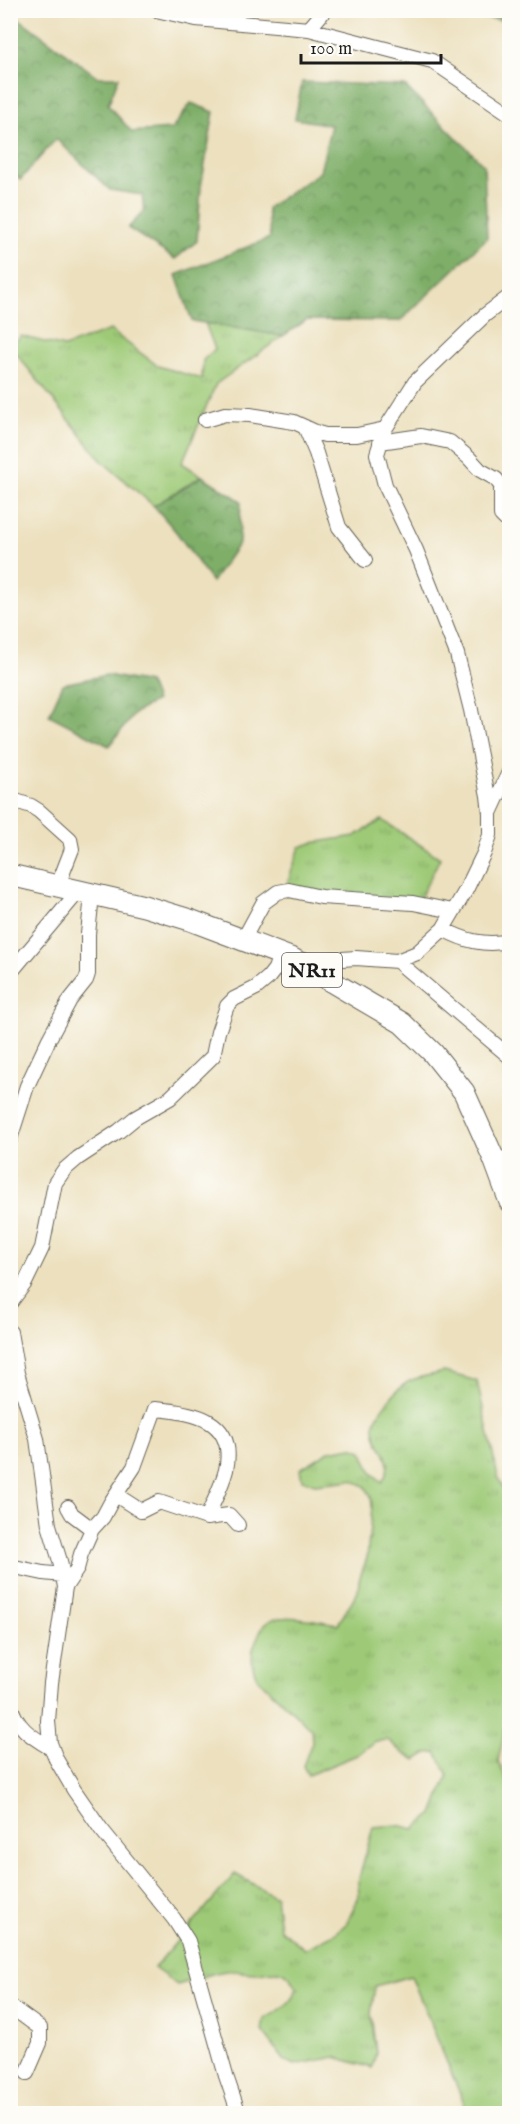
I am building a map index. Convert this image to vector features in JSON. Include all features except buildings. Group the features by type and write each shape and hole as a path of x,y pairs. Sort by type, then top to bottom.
{"highway":[{"name":"NR11","path":"10,875 173,914 243,940 286,957 402,1023 433,1053 464,1092 502,1159 510,1202"}],"street":[{"path":"156,10 196,19 309,29 432,61 510,114"},
{"path":"309,29 326,10"},
{"path":"10,1303 25,1283 42,1248 55,1183 64,1170 135,1118 170,1098 213,1056 227,1006 234,999 256,988 286,957 315,961 356,958 397,961 417,953 443,929 466,890 490,835 490,813 471,710 457,654 416,550 385,485 377,454 382,436 415,382 485,315 510,296"},
{"path":"205,420 225,414 294,422 318,434 326,435 421,436 450,442 470,458 480,470 496,479 501,486 501,515 506,520 510,520"},
{"path":"305,427 316,453 339,527 365,560"},
{"path":"490,813 510,770"},
{"path":"10,799 39,811 70,839 72,849 58,885"},
{"path":"243,940 263,903 278,892 289,890 330,898 413,903 453,911"},
{"path":"10,973 85,893"},
{"path":"10,1139 27,1086 49,1039 70,1000 88,974 85,893"},
{"path":"443,929 460,938 481,944 510,941"},
{"path":"397,961 509,1055"},
{"path":"10,1332 17,1373 37,1439 49,1525 64,1581 48,1721 52,1749 74,1790 101,1829 174,1919 188,1941 239,2114"},
{"path":"64,1581 77,1569 92,1529 103,1517 134,1467 154,1409 195,1414 214,1424 222,1432 227,1452 226,1470 207,1518"},
{"path":"116,1495 141,1511 159,1502 207,1518 229,1515 238,1525"},
{"path":"68,1507 72,1514 92,1529"},
{"path":"10,1566 43,1573 64,1581"},
{"path":"10,1704 13,1716 24,1733 52,1749"},
{"path":"10,2006 40,2028 40,2043 27,2073"}],"green space":[{"path":"425,11 509,11 509,21"},
{"path":"10,12 98,77 119,77 108,105 132,132 172,129 191,103 214,112 201,187 197,241 175,259 128,228 144,211 142,195 110,190 56,139 20,180 11,169"},
{"path":"302,82 405,86 484,165 487,238 400,321 307,320 283,336 192,321 176,275 270,238 267,208 320,172 331,125 295,119"},
{"path":"205,323 283,336 216,384 182,463 202,476 154,506 102,461 11,347 21,336 64,347 110,330 158,366 202,379 203,360 215,349"},
{"path":"202,476 241,501 239,543 212,582 177,533 154,506"},
{"path":"107,675 149,683 156,701 135,713 109,746 49,715 63,684"},
{"path":"382,820 440,858 417,904 289,890 288,881 300,847 355,836"},
{"path":"444,1372 477,1381 498,1477 510,1503 510,1707 498,1761 510,1787 509,2113 468,2113 411,1976 375,1986 371,2014 376,2053 372,2068 335,2057 294,2065 284,2060 262,2031 264,2019 288,2003 297,1988 286,1974 277,1971 255,1973 226,1971 177,1985 154,1968 235,1874 276,1897 280,1929 305,1949 336,1933 347,1923 359,1896 358,1882 373,1827 398,1825 414,1829 433,1814 448,1775 436,1752 427,1753 416,1760 388,1740 376,1741 357,1755 308,1775 303,1766 312,1742 311,1729 258,1679 252,1657 253,1647 261,1629 270,1621 288,1618 338,1624 358,1592 359,1580 367,1558 372,1507 371,1496 365,1486 352,1480 315,1484 302,1480 300,1469 329,1451 352,1447 362,1451 372,1473 382,1482 388,1466 375,1433 375,1420 395,1393 407,1383 420,1377"}]}
